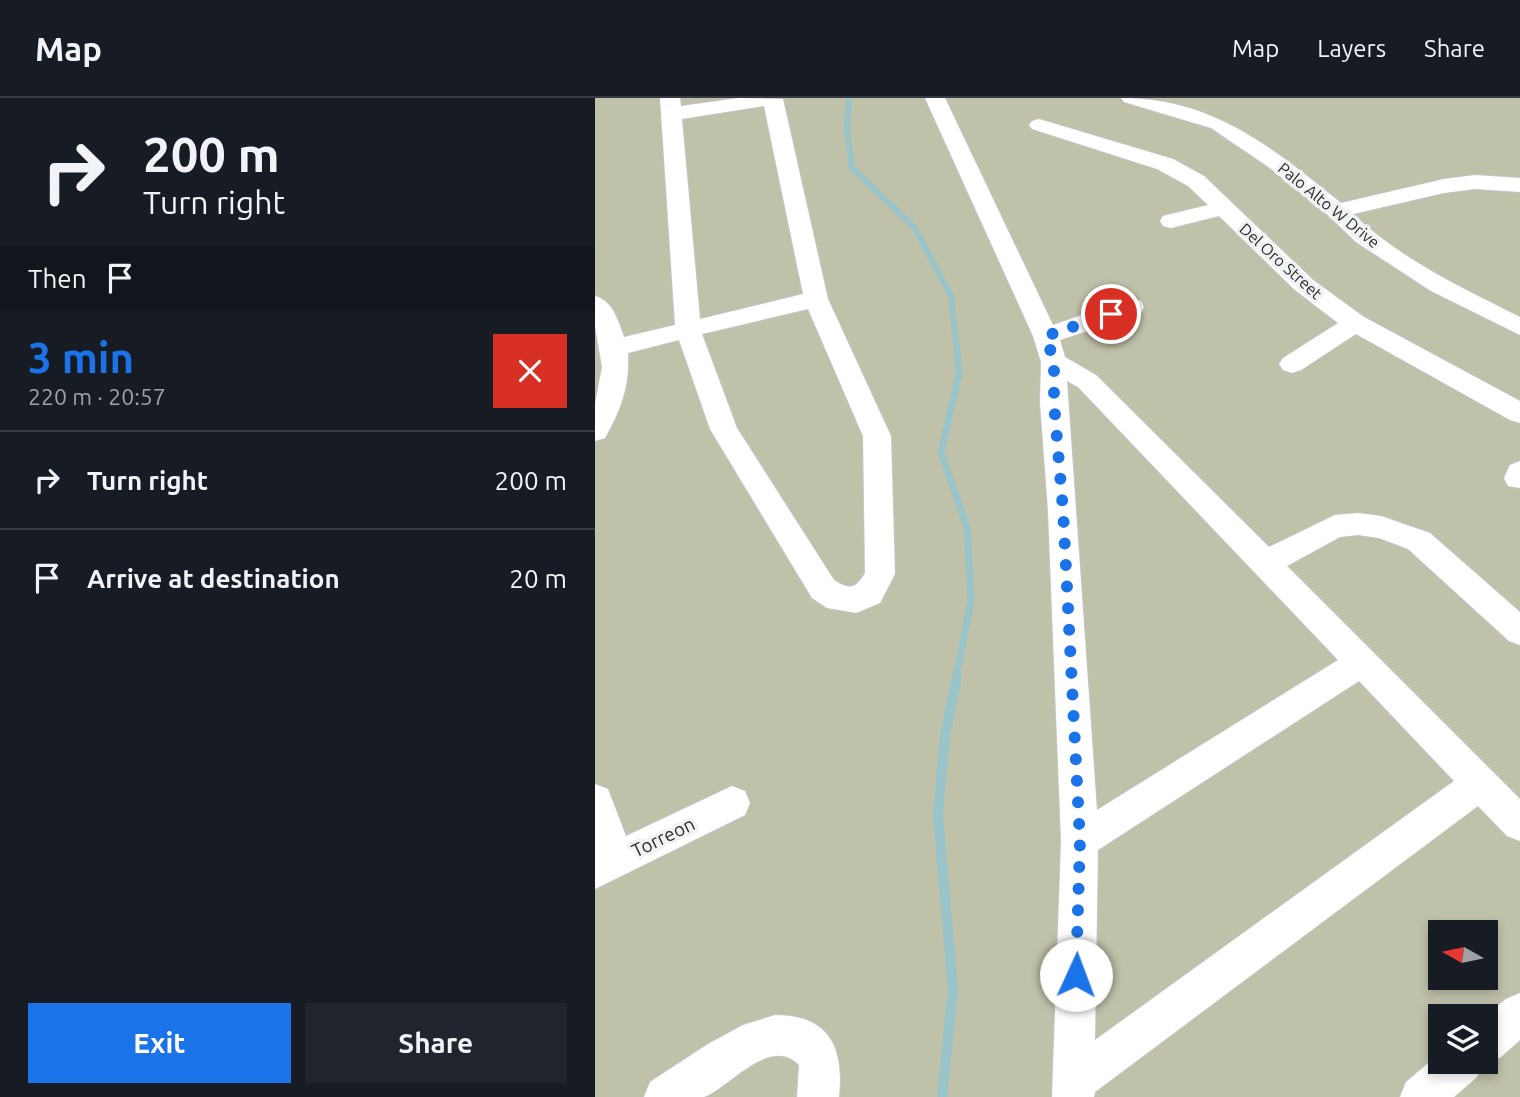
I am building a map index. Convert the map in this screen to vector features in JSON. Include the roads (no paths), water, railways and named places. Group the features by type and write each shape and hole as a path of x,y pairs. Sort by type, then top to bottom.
{"street":[{"path":"935,98 1050,349 1063,510 1080,841 1073,1089"},
{"name":"Palo Alto W Drive","path":"1131,98 1218,124 1345,209 1456,277 1520,310"},
{"name":"Palo Alto W Drive","path":"1168,98 1224,116 1256,130 1301,162 1345,209 1364,237 1440,286 1520,327"},
{"path":"772,99 816,299 877,436 880,574 869,594 856,600 838,599 823,589 725,429 688,330 671,106 772,99"},
{"name":"Del Oro Street","path":"1039,125 1165,164 1196,181 1304,285 1355,323 1520,413"},
{"path":"1345,209 1475,182 1520,185"},
{"path":"1171,221 1223,208"},
{"path":"616,347 816,299"},
{"path":"595,304 600,308 616,347 617,375 595,431"},
{"path":"1050,349 1132,307"},
{"path":"1292,364 1355,323"},
{"path":"1050,349 1087,381 1520,824"},
{"path":"1265,563 1335,526 1358,524 1381,527 1419,541 1520,632"},
{"path":"1080,841 1362,662"},
{"path":"1073,1089 1480,783"},
{"path":"595,801 606,866"},
{"name":"Torreon","path":"606,866 732,803"},
{"path":"1498,1032 1520,1013"},
{"path":"665,1097 759,1039 781,1035 797,1037 809,1045 819,1059 818,1097"},
{"path":"1421,1097 1448,1074"}],"waterway":[{"path":"849,98 847,131 852,168 915,228 951,296 957,352"},
{"path":"956,678 971,601 967,527 941,453 959,374 957,350"},
{"path":"942,1097 953,990 938,815 945,736 957,676"}]}
